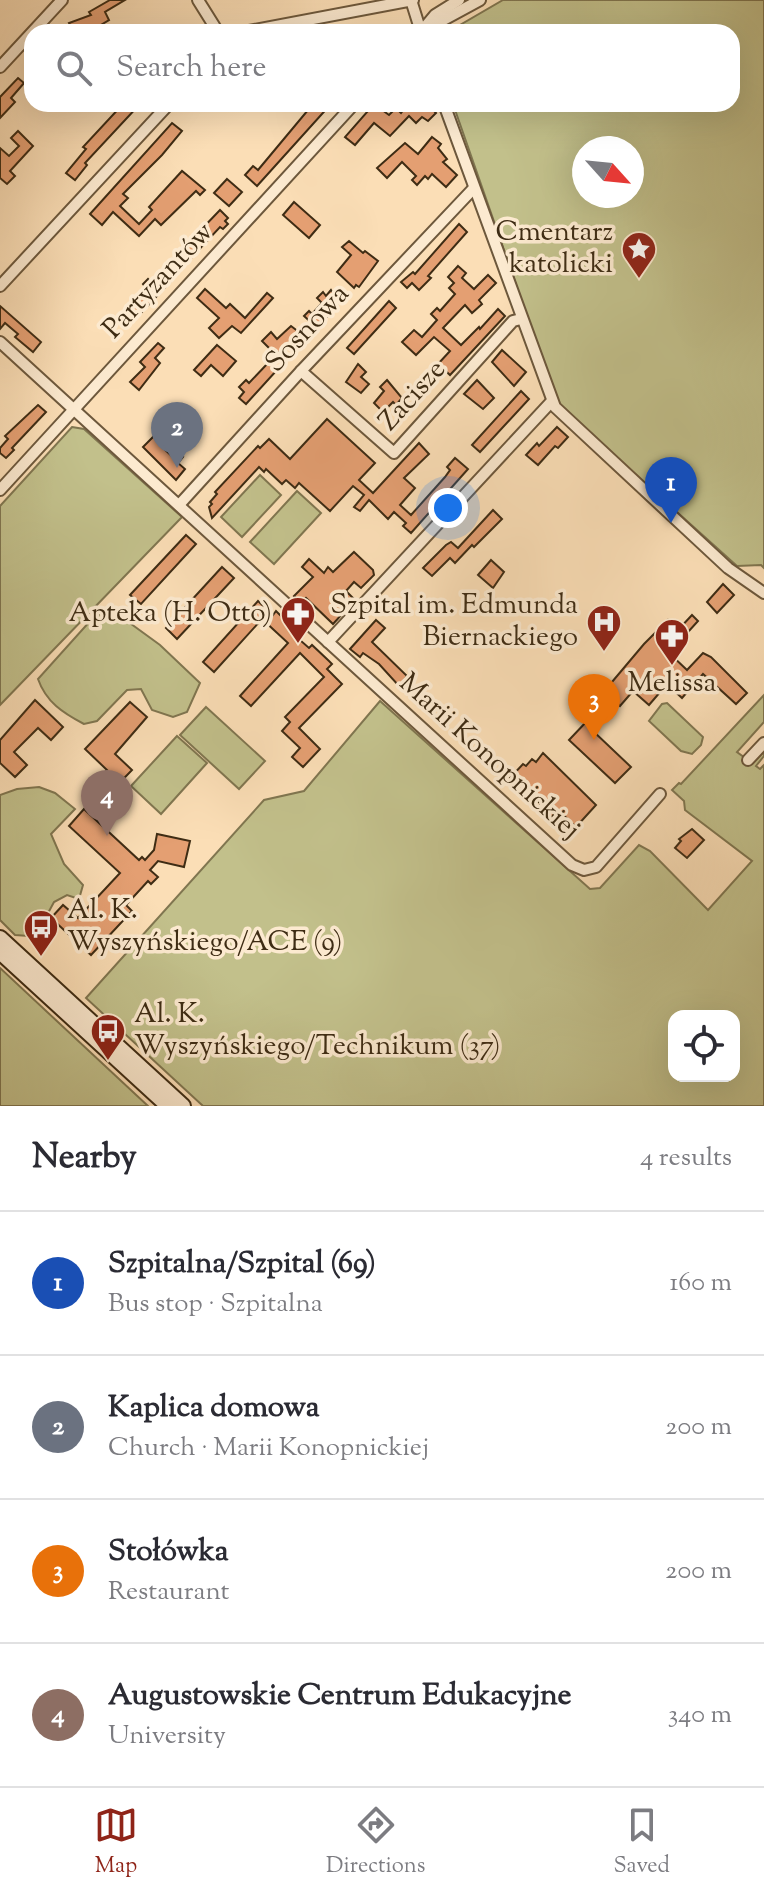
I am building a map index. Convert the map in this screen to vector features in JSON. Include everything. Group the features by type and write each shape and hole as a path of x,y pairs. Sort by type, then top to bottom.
{"main road":[{"path":"0,938 168,1106"},
{"path":"0,952 183,1106"}],"street":[{"path":"40,24 62,0"},
{"path":"198,0 213,24"},
{"path":"286,24 412,0 419,24"},
{"path":"428,24 435,15 459,0"},
{"path":"436,24 480,0"},
{"path":"0,67 24,41"},
{"path":"0,286 162,112"},
{"name":"Partyzantów","path":"0,490 347,112"},
{"path":"447,112 552,401 567,421 720,561 764,593"},
{"name":"Sosnowa","path":"179,505 474,188"},
{"name":"Zacisze","path":"301,371 394,453 513,321 521,319"},
{"name":"Marii Konopnickiej","path":"0,342 580,870 589,870 599,864 660,794"},
{"path":"328,642 552,401"},
{"path":"748,760 764,743"}],"shaded area":[{"name":"Cmentarz katolicki","path":"503,0 764,0 764,568 761,565 737,566 558,405 456,112 740,112 740,24 462,24"},
{"path":"72,427 84,429 182,517 0,705 0,506"},
{"path":"260,475 281,495 242,537 221,517"},
{"path":"297,491 321,513 274,564 250,542"},
{"path":"102,613 116,613 160,645 200,683 187,712 173,717 152,710 141,689 127,690 97,721 84,724 62,711 51,700 38,679 91,620"},
{"path":"764,695 764,722 737,752 752,763 764,750 764,756 756,766 760,769 764,765 764,1106 203,1106 86,998 264,800 304,791 380,701 590,889 600,888 639,845 650,851 708,910 752,861 685,810 684,801 672,790"},
{"path":"667,703 703,737 701,745 692,754 681,751 649,721 662,704"},
{"path":"206,707 265,761 239,789 180,735"},
{"path":"177,736 207,763 161,814 131,786"},
{"path":"39,787 55,793 75,809 51,834 64,864 83,885 79,899 67,895 54,902 40,928 29,936 15,935 0,920 0,795 17,789"},
{"path":"0,968 148,1106 0,1106"}],"building":[{"path":"110,0 125,0 105,12 109,20 102,24 70,24 91,15 89,12"},
{"path":"18,78 24,83 11,98 15,102 0,118 0,97"},
{"path":"116,112 133,112 85,163 87,165 75,180 66,173 86,149 83,147"},
{"path":"306,112 324,112 257,186 245,175 253,166 258,170"},
{"path":"367,112 385,112 389,115 392,112 436,113 428,121 422,117 416,123 409,116 390,136 374,123 355,145 345,137"},
{"path":"172,123 182,131 123,194 128,198 120,206 139,224 152,210 149,207 182,171 205,190 200,195 196,191 161,225 155,219 139,236 113,212 102,225 90,214"},
{"path":"18,131 33,146 10,171 15,176 7,184 0,178 0,148 9,156 19,146 11,138"},
{"path":"432,137 441,144 438,148 447,159 443,162 457,175 446,187 432,174 428,179 425,176 417,185 412,180 416,176 402,162 387,178 377,168 405,143 418,154"},
{"path":"227,179 242,192 229,206 214,193"},
{"path":"294,202 320,225 309,238 283,215"},
{"path":"220,210 228,218 225,221 228,224 223,229 220,227 180,270 171,261"},
{"path":"459,224 467,232 428,276 431,278 419,290 412,283 407,288 401,282 413,272 415,274"},
{"path":"349,241 378,261 359,287 356,285 354,288 337,272 351,255 342,247"},
{"path":"458,266 466,273 462,278 474,289 488,275 496,283 479,300 482,304 472,313 465,305 443,328 461,345 498,309 505,316 450,375 438,364 450,351 434,337 416,355 402,342 414,330 422,337 437,320 431,314 437,308 440,311 455,294 449,288 454,283 448,277"},
{"path":"160,271 171,281 139,315 130,307 146,288 143,284 148,279 151,282"},
{"path":"205,289 226,308 230,304 245,318 267,293 273,298 241,333 232,326 219,338 209,328 219,318 197,298"},
{"path":"331,290 339,301 316,327 304,316 309,311 312,314 322,303 317,298 323,292 326,296"},
{"path":"389,301 396,308 354,354 347,348"},
{"path":"0,306 41,342 33,352 15,337 18,334 5,323 0,329"},
{"path":"291,326 308,339 296,351 288,343 276,355 262,341 271,332 277,339"},
{"path":"158,343 164,348 155,358 160,363 139,390 130,382 145,367 140,362"},
{"path":"217,345 236,361 223,376 211,365 201,376 194,370"},
{"path":"502,350 526,372 514,386 492,362"},
{"path":"269,362 277,370 246,404 239,398 244,392 239,387 246,380 249,383"},
{"path":"358,364 366,372 361,377 369,384 361,393 346,382"},
{"path":"387,380 402,398 383,412 374,403 384,391 380,387"},
{"path":"477,380 494,398 483,409 464,394"},
{"path":"521,391 529,399 480,452 472,445"},
{"path":"38,405 46,412 6,458 0,453 0,448 8,439 5,436"},
{"path":"327,419 375,463 359,480 373,493 419,443 429,454 404,478 415,488 400,505 411,515 445,477 450,470 447,467 455,458 468,469 411,533 403,526 406,523 394,512 388,519 369,500 360,511 354,507 364,495 353,486 330,511 299,483 295,488 286,480 282,484 266,469 264,472 259,467 212,518 209,507 217,494 215,492 258,446 260,448 269,439 290,459"},
{"path":"557,427 568,437 538,465 526,455"},
{"path":"156,434 166,443 162,447 174,458 178,453 183,457 178,463 185,469 176,480 143,447"},
{"path":"493,510 502,519 455,563 450,558 432,576 423,568 451,542 458,548"},
{"path":"186,535 196,544 141,604 130,595"},
{"path":"354,552 373,570 374,575 361,588 354,582 346,591 355,600 333,624 306,598 301,603 294,596 313,577 302,567 309,559 324,573 328,567 333,572"},
{"path":"491,560 504,572 493,588 478,575"},
{"path":"222,567 234,578 177,639 166,628"},
{"path":"723,584 734,595 717,613 707,602"},
{"path":"258,601 273,615 276,611 296,631 293,634 309,648 312,645 329,661 332,664 327,669 342,684 299,728 320,749 303,767 292,757 300,748 282,731 290,722 285,717 324,677 300,653 251,706 240,696 288,643 262,619 214,672 203,662"},
{"path":"692,615 698,621 669,653 687,670 703,653 711,657 747,693 736,704 703,674 682,698 667,684 649,705 633,691 620,706 614,700 610,704 601,695 668,620 678,630"},
{"path":"376,620 385,628 372,642 407,676 399,686 379,664 363,653 360,657 350,649"},
{"path":"35,700 63,727 51,740 38,728 14,752 27,765 15,777 0,763 0,740"},
{"path":"130,702 147,717 115,754 132,770 100,803 94,805 88,799 92,796 87,792 107,770 85,749"},
{"path":"588,720 596,728 593,731 631,767 615,783 569,740"},
{"path":"543,753 596,805 576,827 558,810 548,821 536,810 541,804 510,778 523,764 526,766 532,759 536,762"},
{"path":"84,809 139,860 142,857 145,860 154,850 157,834 190,841 184,867 158,861 150,870 158,877 151,884 148,881 126,905 132,911 91,955 51,918 63,905 78,918 120,873 69,826"},
{"path":"692,829 704,840 687,858 675,848 681,841 679,839"}],"place":[{"name":"Cmentarz katolicki","path":"639,280"},
{"name":"Kaplica domowa","path":"177,468"},
{"name":"Szpitalna/Szpital (69)","path":"671,523"},
{"name":"Apteka (H. Otto)","path":"298,645"},
{"name":"Szpital im. Edmunda Biernackiego","path":"604,653"},
{"name":"Melissa","path":"672,667"},
{"name":"Stołówka","path":"594,740"},
{"name":"Augustowskie Centrum Edukacyjne","path":"107,836"},
{"name":"Al. K. Wyszyńskiego/ACE (9)","path":"41,958"},
{"name":"Al. K. Wyszyńskiego/Technikum (37)","path":"108,1062"}]}
